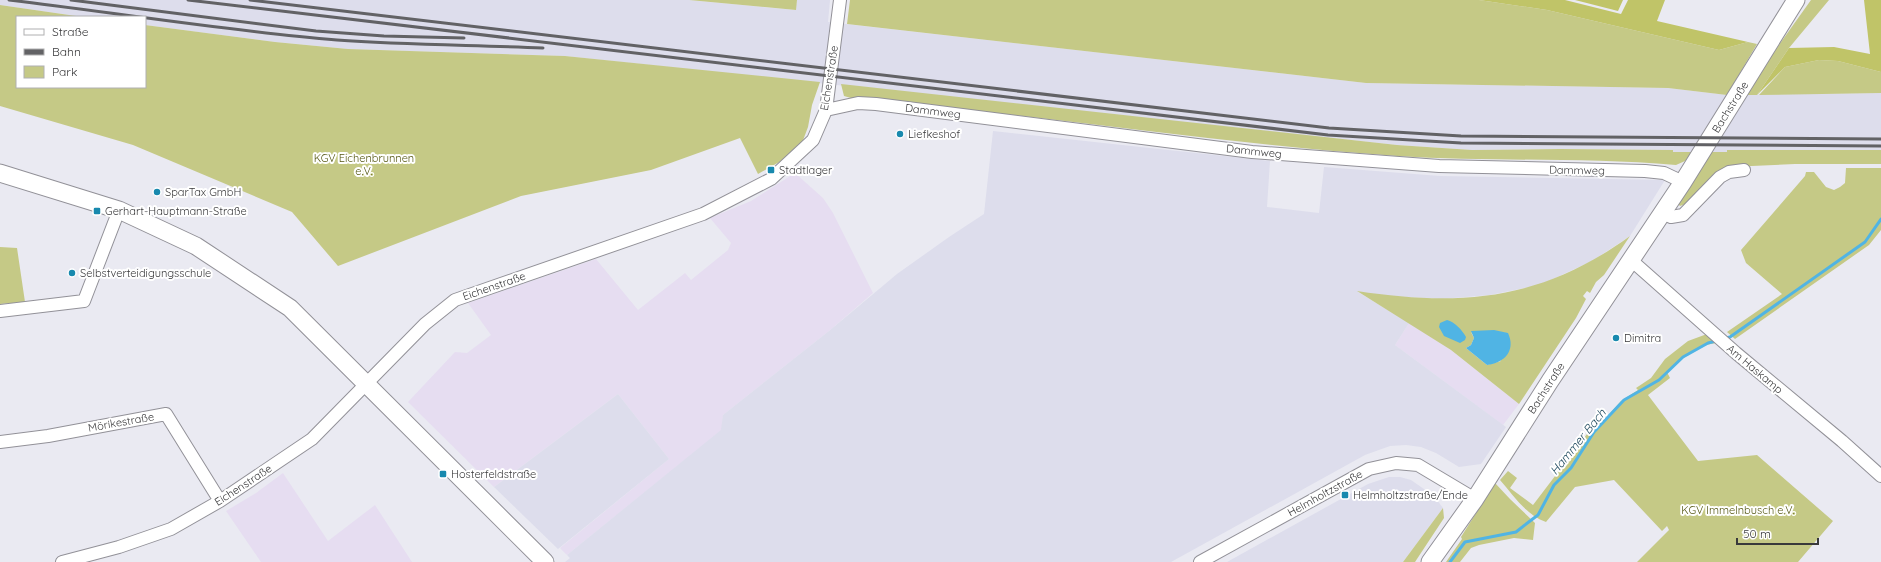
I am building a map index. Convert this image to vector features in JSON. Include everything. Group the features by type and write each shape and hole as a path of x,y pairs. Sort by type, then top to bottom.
{"street":[{"name":"Eichenstraße","path":"62,562 119,547 171,529 220,501 312,439 425,324 455,300 703,214 778,173 813,140 826,110 840,0"},
{"name":"Bachstraße","path":"1430,562 1475,499 1526,418 1683,182 1796,0"},
{"name":"Dammweg","path":"826,110 858,103 876,104 1252,152 1439,166 1656,172 1664,173 1683,182"},
{"path":"1662,214 1671,217 1683,215 1720,177 1729,172 1744,170"},
{"path":"0,173 119,210 196,246 290,308 545,562"},
{"path":"0,311 84,301 119,210"},
{"name":"Am Haskamp","path":"1631,260 1736,353 1842,441 1881,476"},
{"name":"Mörikestraße","path":"0,442 48,436 166,414 220,501"},
{"name":"Helmholtzstraße","path":"1200,562 1369,469 1396,463 1418,465 1475,499"}],"shaded area":[{"path":"0,0 688,0 795,10 797,0 830,0 828,22 1366,83 1668,88 1727,95 1881,93 1881,150 1728,150 1727,152 1673,152 1672,150 1472,150 1397,145 565,56 348,49 275,42 146,25 146,16 76,16 0,5"},
{"path":"993,131 1270,161 1267,207 1319,213 1324,167 1440,176 1665,180 1630,236 1592,261 1540,285 1490,295 1442,299 1390,296 1358,292 1409,323 1395,345 1506,427 1481,464 1459,467 1436,453 1421,447 1406,445 1390,446 1365,455 1171,562 565,562 570,558 567,555 721,430 723,415 829,331 897,274 984,214"},
{"path":"795,173 823,198 833,213 873,293 829,331 723,415 722,430 567,555 560,548 669,459 618,394 494,487 408,402 455,352 467,353 491,335 468,303 596,259 638,310 685,273 691,280 728,250 731,243 710,218 751,201"},
{"path":"1409,323 1451,350 1519,404 1503,425 1395,345"},
{"path":"618,394 669,459 558,549 494,487"},
{"path":"283,473 328,541 375,505 412,562 261,562 226,511 256,493"},
{"path":"1389,477 1400,477 1411,480 1434,496 1443,508 1403,562 1227,562 1368,484"}],"green space":[{"path":"689,0 797,0 796,10"},
{"path":"850,0 1479,0 1547,10 1719,50 1748,42 1757,44 1727,95 1668,88 1366,83 847,24"},
{"path":"1479,0 1565,0 1621,14 1628,0 1665,0 1657,21 1748,42 1719,50 1547,10"},
{"path":"1575,0 1623,0 1618,11"},
{"path":"1811,0 1829,0 1789,48 1757,95 1746,95 1761,70"},
{"path":"1864,0 1881,0 1881,72 1838,61 1819,60 1785,67 1757,95 1789,48 1834,47 1870,54"},
{"name":"KGV Eichenbrunnen e.V.","path":"0,5 76,16 16,16 16,88 146,88 146,25 275,42 348,49 565,56 820,82 812,105 808,127 802,143 781,161 758,174 740,138 651,170 521,196 338,266 292,212 133,145 0,106"},
{"path":"1819,60 1838,61 1881,72 1881,93 1759,95 1785,67"},
{"path":"841,84 1397,145 1472,150 1673,150 1673,152 1692,152 1685,161 1676,165 1606,161 1467,159 1397,156 1260,144 987,112 851,98 844,96"},
{"path":"1727,150 1881,150 1881,164 1795,164 1729,167 1688,203 1680,206 1678,204 1710,152 1727,152"},
{"path":"1846,168 1881,168 1881,230 1869,245 1735,339 1727,332 1782,294 1746,263 1741,250 1805,176 1806,172 1814,172 1826,187 1834,190 1845,183"},
{"path":"1630,236 1604,275 1596,282 1590,293 1587,291 1583,296 1586,299 1576,318 1519,404 1451,350 1357,291 1395,296 1432,298 1466,298 1500,294 1533,286 1565,274 1597,257","holes":["1471,332 1501,361 1487,365 1466,348 1471,345 1474,338"]},
{"path":"0,247 17,248 25,302 0,304"},
{"name":"KGV Immelnbusch e.V.","path":"1707,334 1717,343 1710,344 1696,350 1684,358 1667,372 1670,378 1648,395 1698,461 1757,455 1833,521 1798,562 1637,562 1669,530 1667,526 1662,531 1614,480 1575,487 1546,522 1532,515 1526,510 1500,480 1508,471 1517,478 1510,488 1533,505 1600,417 1604,420 1621,401 1638,390 1636,388 1651,378 1665,359 1688,341"},
{"path":"1495,483 1535,523 1533,540 1514,538 1479,545 1471,548 1460,562 1446,562 1462,539 1461,537"},
{"path":"1443,508 1444,518 1415,562 1403,562"}],"water":[{"path":"1447,320 1455,324 1460,329 1466,337 1465,340 1460,343 1444,336 1439,327 1440,323"},
{"path":"1494,330 1508,333 1511,345 1510,350 1499,362 1487,365 1466,348 1471,345 1474,338 1471,331"}],"waterway":[{"name":"Hammer Bach","path":"1726,338 1730,337 1865,242 1881,219"},
{"name":"Hammer Bach","path":"1450,562 1465,542 1516,532 1538,515 1554,485 1571,468 1594,432 1624,400 1659,380 1683,357 1708,343 1716,341"}],"railway":[{"path":"9,0 130,16"},
{"path":"71,0 316,31 384,36 464,38"},
{"path":"188,0 1328,135 1461,143 1881,146"},
{"path":"250,0 1329,128 1461,136 1881,139"},
{"path":"146,18 337,40 543,48"}],"place":[{"name":"Liefkeshof","path":"900,134"},
{"name":"Stadtlager","path":"771,170"},
{"name":"SparTax GmbH","path":"157,192"},
{"name":"Gerhart-Hauptmann-Straße","path":"97,211"},
{"name":"Selbstverteidigungsschule","path":"72,273"},
{"name":"Dimitra","path":"1616,338"},
{"name":"Hosterfeldstraße","path":"443,474"},
{"name":"Helmholtzstraße/Ende","path":"1345,495"}]}
